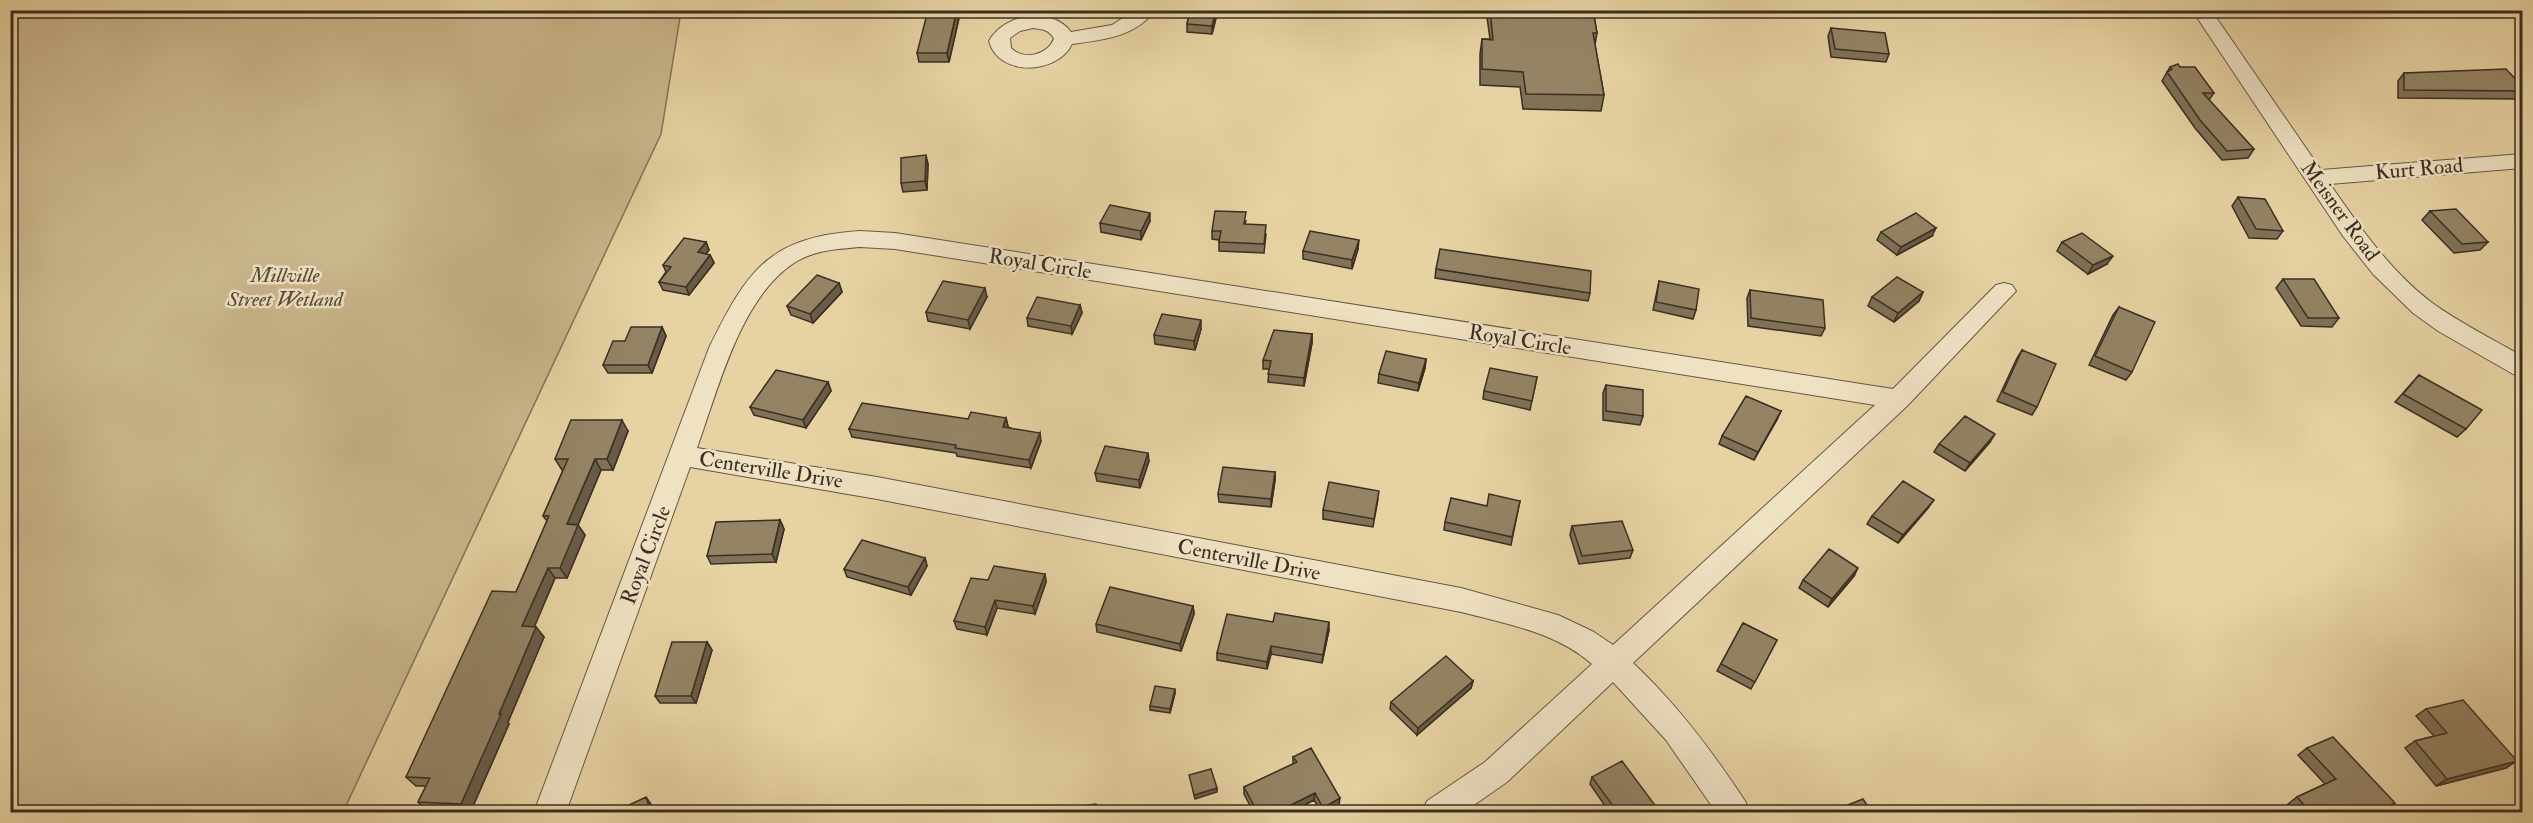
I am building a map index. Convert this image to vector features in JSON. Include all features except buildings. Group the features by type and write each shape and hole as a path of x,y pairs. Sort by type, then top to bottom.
{"street":[{"path":"1064,39 1120,29 1135,22 1146,10"},
{"name":"Meisner Road","path":"2201,10 2351,231 2399,288 2447,325 2523,367"},
{"name":"Kurt Road","path":"2315,178 2523,161"},
{"name":"Royal Circle","path":"550,813 721,348 739,309 767,270 787,254 813,243 842,238 905,242 1898,399"},
{"path":"1438,813 1497,772 1898,399 2004,291"},
{"name":"Centerville Drive","path":"683,456 878,488 1461,600 1557,627 1576,636 1613,662 1664,713 1681,734 1734,813"}],"green space":[{"name":"Millville Street Wetland","path":"10,11 681,11 661,134 343,812 11,812"}]}
